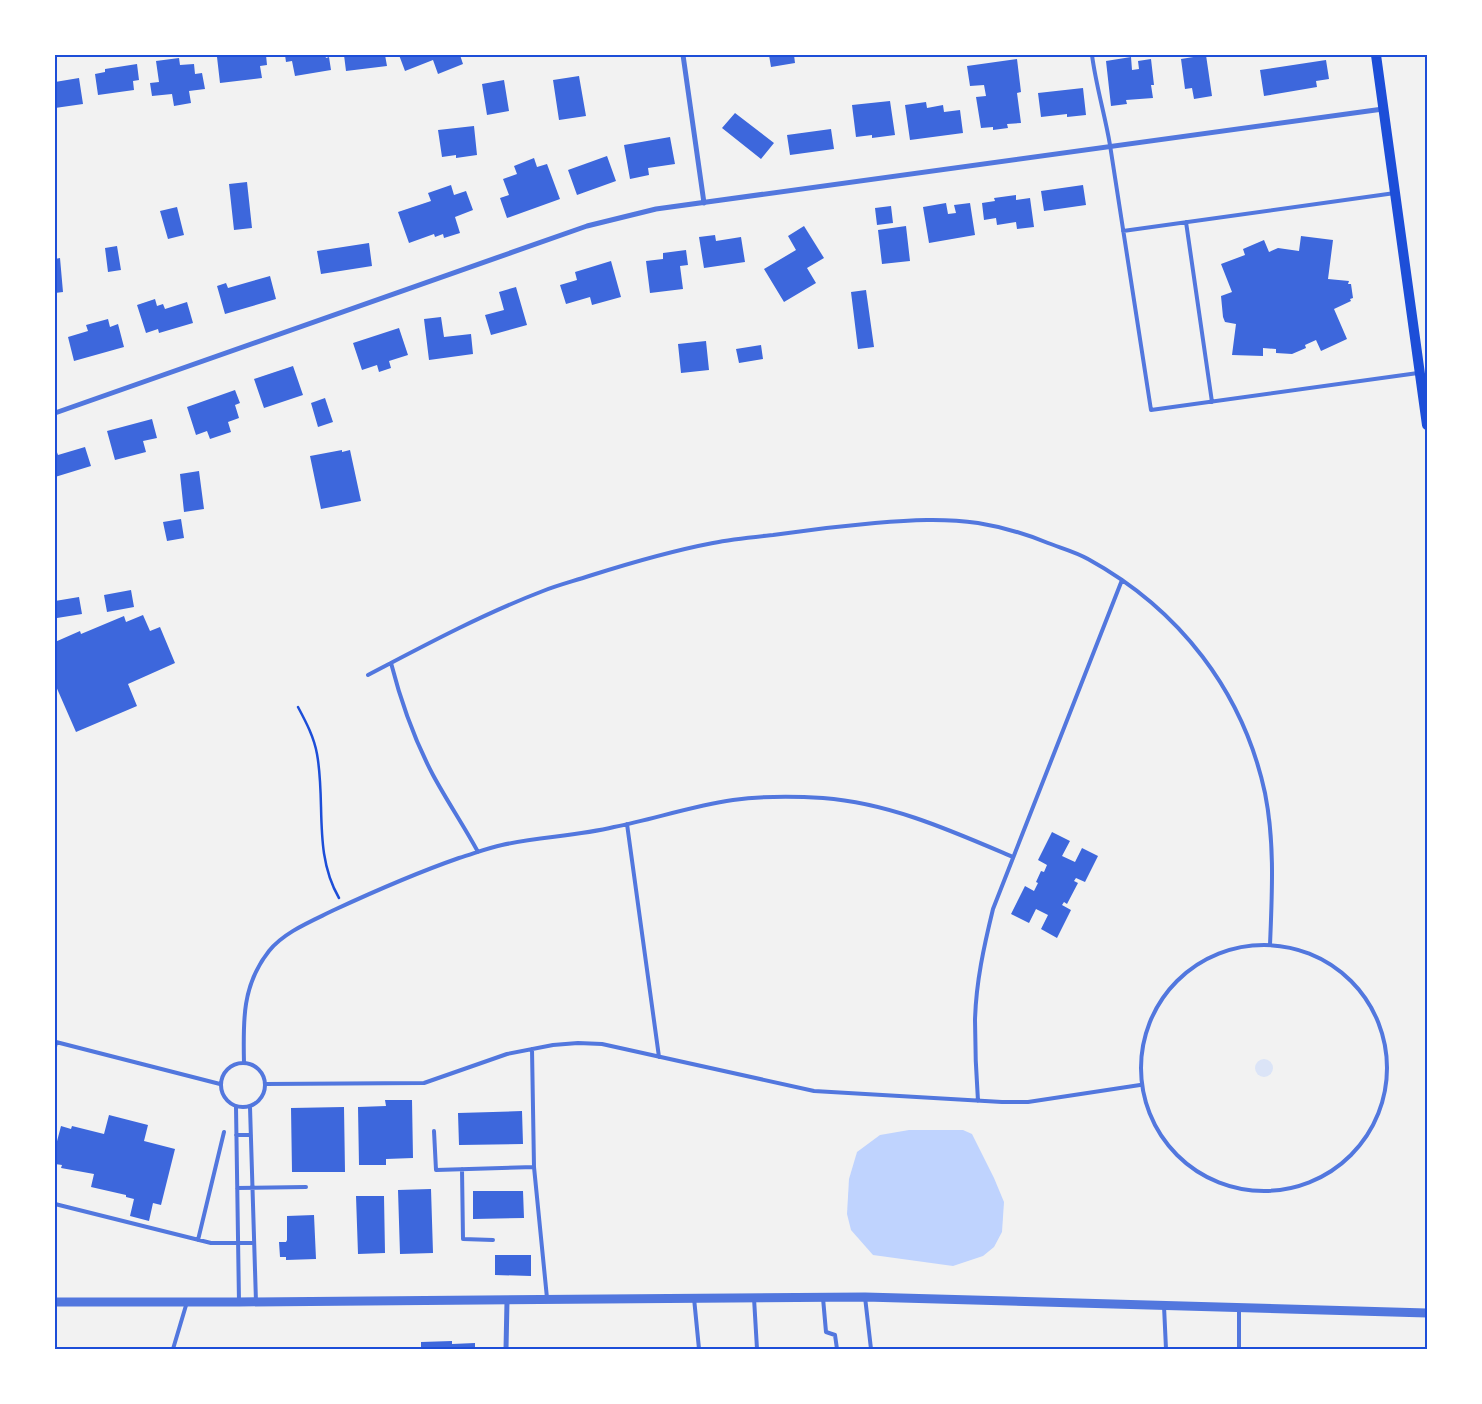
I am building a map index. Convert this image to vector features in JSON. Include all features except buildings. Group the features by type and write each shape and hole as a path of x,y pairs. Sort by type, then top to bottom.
{"main road":[{"path":"1376,55 1427,425"}],"street":[{"path":"683,55 704,203"},
{"path":"55,413 586,226 648,211 1384,108"},
{"path":"55,1302 507,1301 865,1297 1427,1313"},
{"path":"506,1349 507,1301"}],"lane":[{"path":"1092,55 1094,77 1104,113 1110,146 1151,410 1420,373"},
{"path":"1124,231 1395,193"},
{"path":"1186,222 1212,402"},
{"path":"368,675 461,626 545,590 639,560 713,543 802,530 922,519 977,523 1004,528 1086,557 1122,580 1144,595 1161,610 1210,665 1245,728 1257,761 1265,794 1272,864 1270,945"},
{"path":"978,1101 975,1018 983,949 993,909 1122,580"},
{"path":"391,663 399,695 414,734 434,776 478,852"},
{"path":"244,1063 243,1025 245,1003 251,983 270,949 288,935 378,889 426,869 500,845 627,824 735,800 825,798 871,806 915,818 1012,857"},
{"path":"627,824 659,1057"},
{"path":"1270,945 1300,950 1321,958 1339,969 1359,990 1374,1014 1382,1034 1387,1055 1386,1085 1381,1111 1373,1129 1362,1144 1341,1165 1324,1177 1300,1186 1271,1193 1237,1189 1208,1180 1185,1163 1168,1147 1156,1128 1140,1085 1141,1057 1146,1032 1158,1004 1171,986 1190,969 1211,956 1240,947 1270,945"},
{"path":"55,1047 56,1042 220,1084"},
{"path":"265,1084 424,1083 507,1054 578,1044 602,1044 814,1091 978,1101 1028,1102 1140,1085"},
{"path":"532,1049 534,1167 547,1300"},
{"path":"238,1063 244,1063 254,1066 259,1070 265,1084 262,1098 250,1107 236,1107 224,1098 220,1084 226,1070 238,1063"},
{"path":"236,1107 240,1302"},
{"path":"250,1107 256,1302"},
{"path":"434,1131 436,1170 534,1167"},
{"path":"198,1240 224,1132"},
{"path":"236,1135 251,1135"},
{"path":"462,1169 463,1239 493,1240"},
{"path":"237,1188 306,1187"},
{"path":"55,1204 211,1243 254,1243"},
{"path":"865,1297 871,1349"},
{"path":"694,1298 700,1349"},
{"path":"754,1298 757,1349"},
{"path":"823,1298 826,1332 834,1335 837,1349"},
{"path":"174,1349 186,1302"},
{"path":"1164,1306 1166,1349"},
{"path":"1239,1308 1239,1349"}],"path":[{"path":"298,707 306,722 317,754 322,849 327,874 343,906"}],"shaded area":[{"path":"1264,1059 1272,1064 1273,1068 1268,1076 1264,1077 1256,1072 1255,1068 1260,1060"}],"water":[{"path":"909,1130 963,1130 972,1134 1004,1202 1002,1232 994,1247 983,1256 953,1266 873,1255 851,1230 847,1214 849,1179 857,1152 880,1135"}]}
